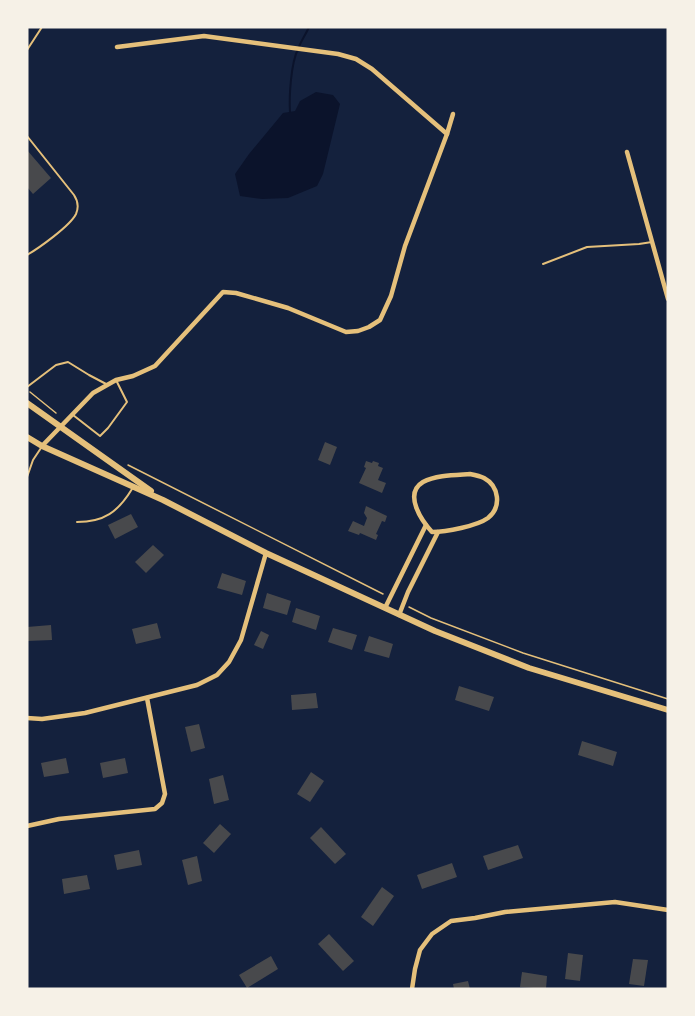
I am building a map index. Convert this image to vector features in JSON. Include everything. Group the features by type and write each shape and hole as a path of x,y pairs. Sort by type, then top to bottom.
{"main road":[{"path":"27,403 164,500"},
{"path":"27,436 42,446 164,500 266,553 435,631 529,668 668,710"}],"street":[{"path":"117,47 204,36 338,54 356,59 372,69 447,134"},
{"path":"42,446 93,393 116,380 133,376 155,366 223,292 236,292 288,308 346,332 358,331 380,320 391,296 405,246 453,114"},
{"path":"627,152 668,299"},
{"path":"470,474 489,482 495,489 498,500 494,512 489,517 466,526 438,532 432,532 416,507 414,495 419,485 430,479 470,474"},
{"path":"385,608 426,525"},
{"path":"399,615 438,532"},
{"path":"27,718 42,719 85,713 198,684 217,675 230,662 241,640 266,553"},
{"path":"27,826 59,819 155,809 162,803 165,794 147,698"},
{"path":"412,989 420,950 432,934 452,921 505,912 615,902 668,910"}],"lane":[{"path":"27,50 42,27"},
{"path":"27,136 74,195 78,204 75,215 70,221 27,255"},
{"path":"543,264 587,247 652,242"},
{"path":"27,388 56,365 68,362 108,385"},
{"path":"72,414 100,436 127,402 116,380"},
{"path":"27,477 33,460 42,446"},
{"path":"77,522 89,522 115,511 124,503 134,487"}],"path":[{"path":"27,388 65,421"},
{"path":"124,463 373,590"},
{"path":"414,609 441,622 523,653 668,699"}],"water":[{"path":"316,92 333,95 340,104 323,174 317,186 288,198 262,199 240,196 235,174 249,154 283,113 295,111 300,101"}],"building":[{"path":"27,150 51,178 33,194 27,187"},
{"path":"325,442 337,447 330,465 318,460"},
{"path":"366,461 379,463 378,466 383,468 378,480 386,483 382,493 359,483 366,468 364,467"},
{"path":"366,506 387,516 376,534 378,535 376,540 348,531 353,521 364,526 367,518 364,513"},
{"path":"131,514 138,527 115,539 108,525"},
{"path":"153,545 164,555 146,573 135,562"},
{"path":"222,573 246,581 242,595 217,588"},
{"path":"267,593 291,601 287,615 263,608"},
{"path":"296,608 320,616 316,630 292,622"},
{"path":"157,623 161,638 136,644 132,629"},
{"path":"51,625 52,640 27,641 27,627"},
{"path":"333,628 357,635 352,650 328,642"},
{"path":"261,631 269,635 263,649 254,645"},
{"path":"369,636 393,644 389,658 364,651"},
{"path":"459,686 494,697 489,711 455,700"},
{"path":"316,693 318,708 292,710 291,695"},
{"path":"199,724 205,748 191,752 185,727"},
{"path":"582,741 617,752 613,766 578,755"},
{"path":"66,758 69,773 44,777 41,763"},
{"path":"125,758 128,773 103,778 100,763"},
{"path":"311,772 324,781 310,802 297,794"},
{"path":"223,775 229,800 214,804 209,779"},
{"path":"220,824 231,834 214,853 203,843"},
{"path":"321,827 346,854 335,864 310,838"},
{"path":"518,845 523,858 488,870 483,856"},
{"path":"139,850 142,865 117,870 114,855"},
{"path":"197,856 202,881 188,885 182,860"},
{"path":"452,863 457,877 422,889 417,875"},
{"path":"87,875 90,889 64,894 62,879"},
{"path":"382,887 394,896 373,926 361,917"},
{"path":"329,934 354,961 343,971 318,944"},
{"path":"568,953 583,955 580,981 565,979"},
{"path":"271,956 278,969 247,988 239,975"},
{"path":"633,959 648,960 644,986 629,984"},
{"path":"522,972 547,976 546,989 520,987"},
{"path":"468,981 470,989 454,989 453,984"}],"waterway":[{"path":"290,112 290,89 294,62 309,27"}]}
